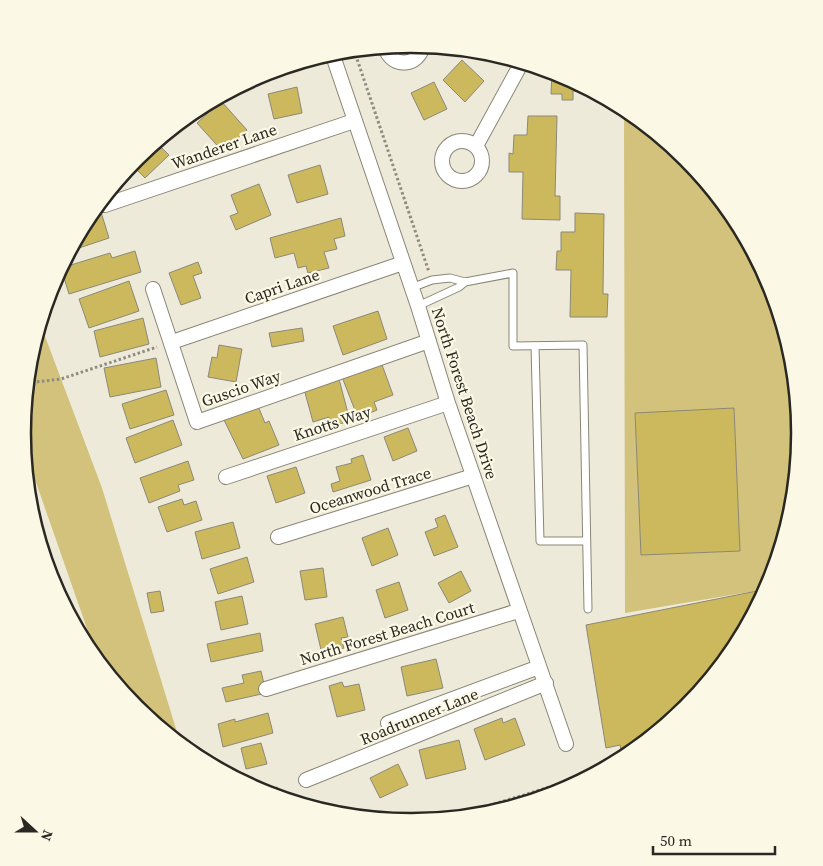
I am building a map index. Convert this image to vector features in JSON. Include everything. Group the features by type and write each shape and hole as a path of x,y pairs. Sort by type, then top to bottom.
{"street":[{"path":"389,54 391,58 402,64 414,61 420,53"},
{"name":"North Forest Beach Drive","path":"334,61 418,306 448,403 518,611 546,683 566,744"},
{"path":"476,146 518,68"},
{"name":"Wanderer Lane","path":"110,202 354,121"},
{"name":"Capri Lane","path":"172,342 403,263"},
{"name":"Guscio Way","path":"153,289 172,342 196,422 429,341"},
{"name":"Knotts Way","path":"226,477 448,403"},
{"name":"Oceanwood Trace","path":"278,537 473,476"},
{"name":"North Forest Beach Court","path":"266,689 518,611"},
{"path":"388,724 539,667"},
{"name":"Roadrunner Lane","path":"306,780 546,683"}],"lane":[{"path":"411,288 432,280 450,278 464,282 512,273 513,346 583,346 588,609"},
{"path":"418,306 459,287 464,282"},
{"path":"535,346 540,541 586,541"}],"path":[{"path":"356,57 432,280"},
{"path":"35,382 61,379 172,342"},
{"path":"508,801 544,789"}],"shaded area":[{"path":"624,118 662,147 697,182 728,222 753,265 772,311 779,335 788,383 792,433 788,483 779,531 758,591 625,613"},
{"path":"44,334 102,488 177,733 126,684 89,634 34,478 31,433 32,408"}],"building":[{"path":"462,60 484,81 465,102 443,80"},
{"path":"552,80 578,91 573,91 573,100 562,100 562,94 551,94"},
{"path":"434,82 447,109 424,120 411,93"},
{"path":"297,87 302,113 274,119 268,94"},
{"path":"223,103 247,130 223,152 197,123 211,110"},
{"path":"528,116 557,116 555,196 560,196 560,220 522,219 523,172 509,172 509,153 513,154 514,135 527,135"},
{"path":"161,147 169,155 145,178 137,170"},
{"path":"320,165 328,194 297,203 288,175"},
{"path":"259,184 271,215 236,230 230,216 238,213 231,195"},
{"path":"101,213 109,238 79,248"},
{"path":"575,213 604,214 603,294 608,294 607,317 570,317 571,270 556,270 557,251 561,251 561,232 575,232"},
{"path":"341,218 345,236 334,239 337,249 324,252 329,268 308,273 306,266 298,268 294,253 275,258 270,238"},
{"path":"135,251 141,272 69,294 64,278 70,265 110,253 112,258"},
{"path":"198,262 202,273 193,276 201,298 181,305 169,273"},
{"path":"129,281 139,311 89,328 79,299"},
{"path":"378,311 387,339 343,355 333,326"},
{"path":"143,318 149,344 100,357 94,331"},
{"path":"302,328 304,341 272,347 269,333"},
{"path":"219,345 242,349 236,382 208,377 212,357 217,358"},
{"path":"156,358 161,387 110,397 104,368"},
{"path":"381,362 393,395 374,402 377,410 358,418 342,377"},
{"path":"339,379 350,421 332,426 329,417 313,422 304,389"},
{"path":"166,390 174,415 130,429 122,404"},
{"path":"258,406 265,423 269,421 279,445 243,459 224,420"},
{"path":"734,408 740,551 641,555 635,413"},
{"path":"173,420 182,445 135,463 126,438"},
{"path":"408,428 417,451 393,461 384,437"},
{"path":"363,455 371,480 333,492 331,484 340,481 336,467 352,463 351,459"},
{"path":"188,461 194,480 178,485 180,491 149,503 140,478"},
{"path":"296,467 305,493 276,503 267,476"},
{"path":"182,499 184,505 196,501 202,520 167,532 158,507"},
{"path":"445,515 458,547 434,556 425,532 438,527 435,519"},
{"path":"233,522 240,548 202,559 195,532"},
{"path":"388,528 398,555 372,566 362,538"},
{"path":"247,557 254,582 218,594 210,569"},
{"path":"323,568 327,597 305,600 300,571"},
{"path":"461,571 471,591 449,603 438,583"},
{"path":"399,582 408,610 385,618 376,590"},
{"path":"160,591 164,611 151,613 147,593"},
{"path":"758,591 728,644 697,684 662,719 621,750 620,745 606,748 586,625"},
{"path":"242,596 248,624 221,630 215,602"},
{"path":"343,617 348,637 341,638 344,648 322,654 315,624"},
{"path":"260,633 263,651 211,662 207,644"},
{"path":"436,659 443,688 407,696 401,667"},
{"path":"261,671 266,693 226,702 222,688 244,683 242,675"},
{"path":"342,682 344,687 359,684 365,710 337,717 329,686"},
{"path":"268,713 273,733 223,747 218,724 235,719 235,722"},
{"path":"502,718 503,723 515,718 525,745 485,760 474,729"},
{"path":"459,740 466,769 426,779 419,750"},
{"path":"261,743 267,764 246,769 241,748"},
{"path":"398,764 408,785 380,798 370,778"}]}
